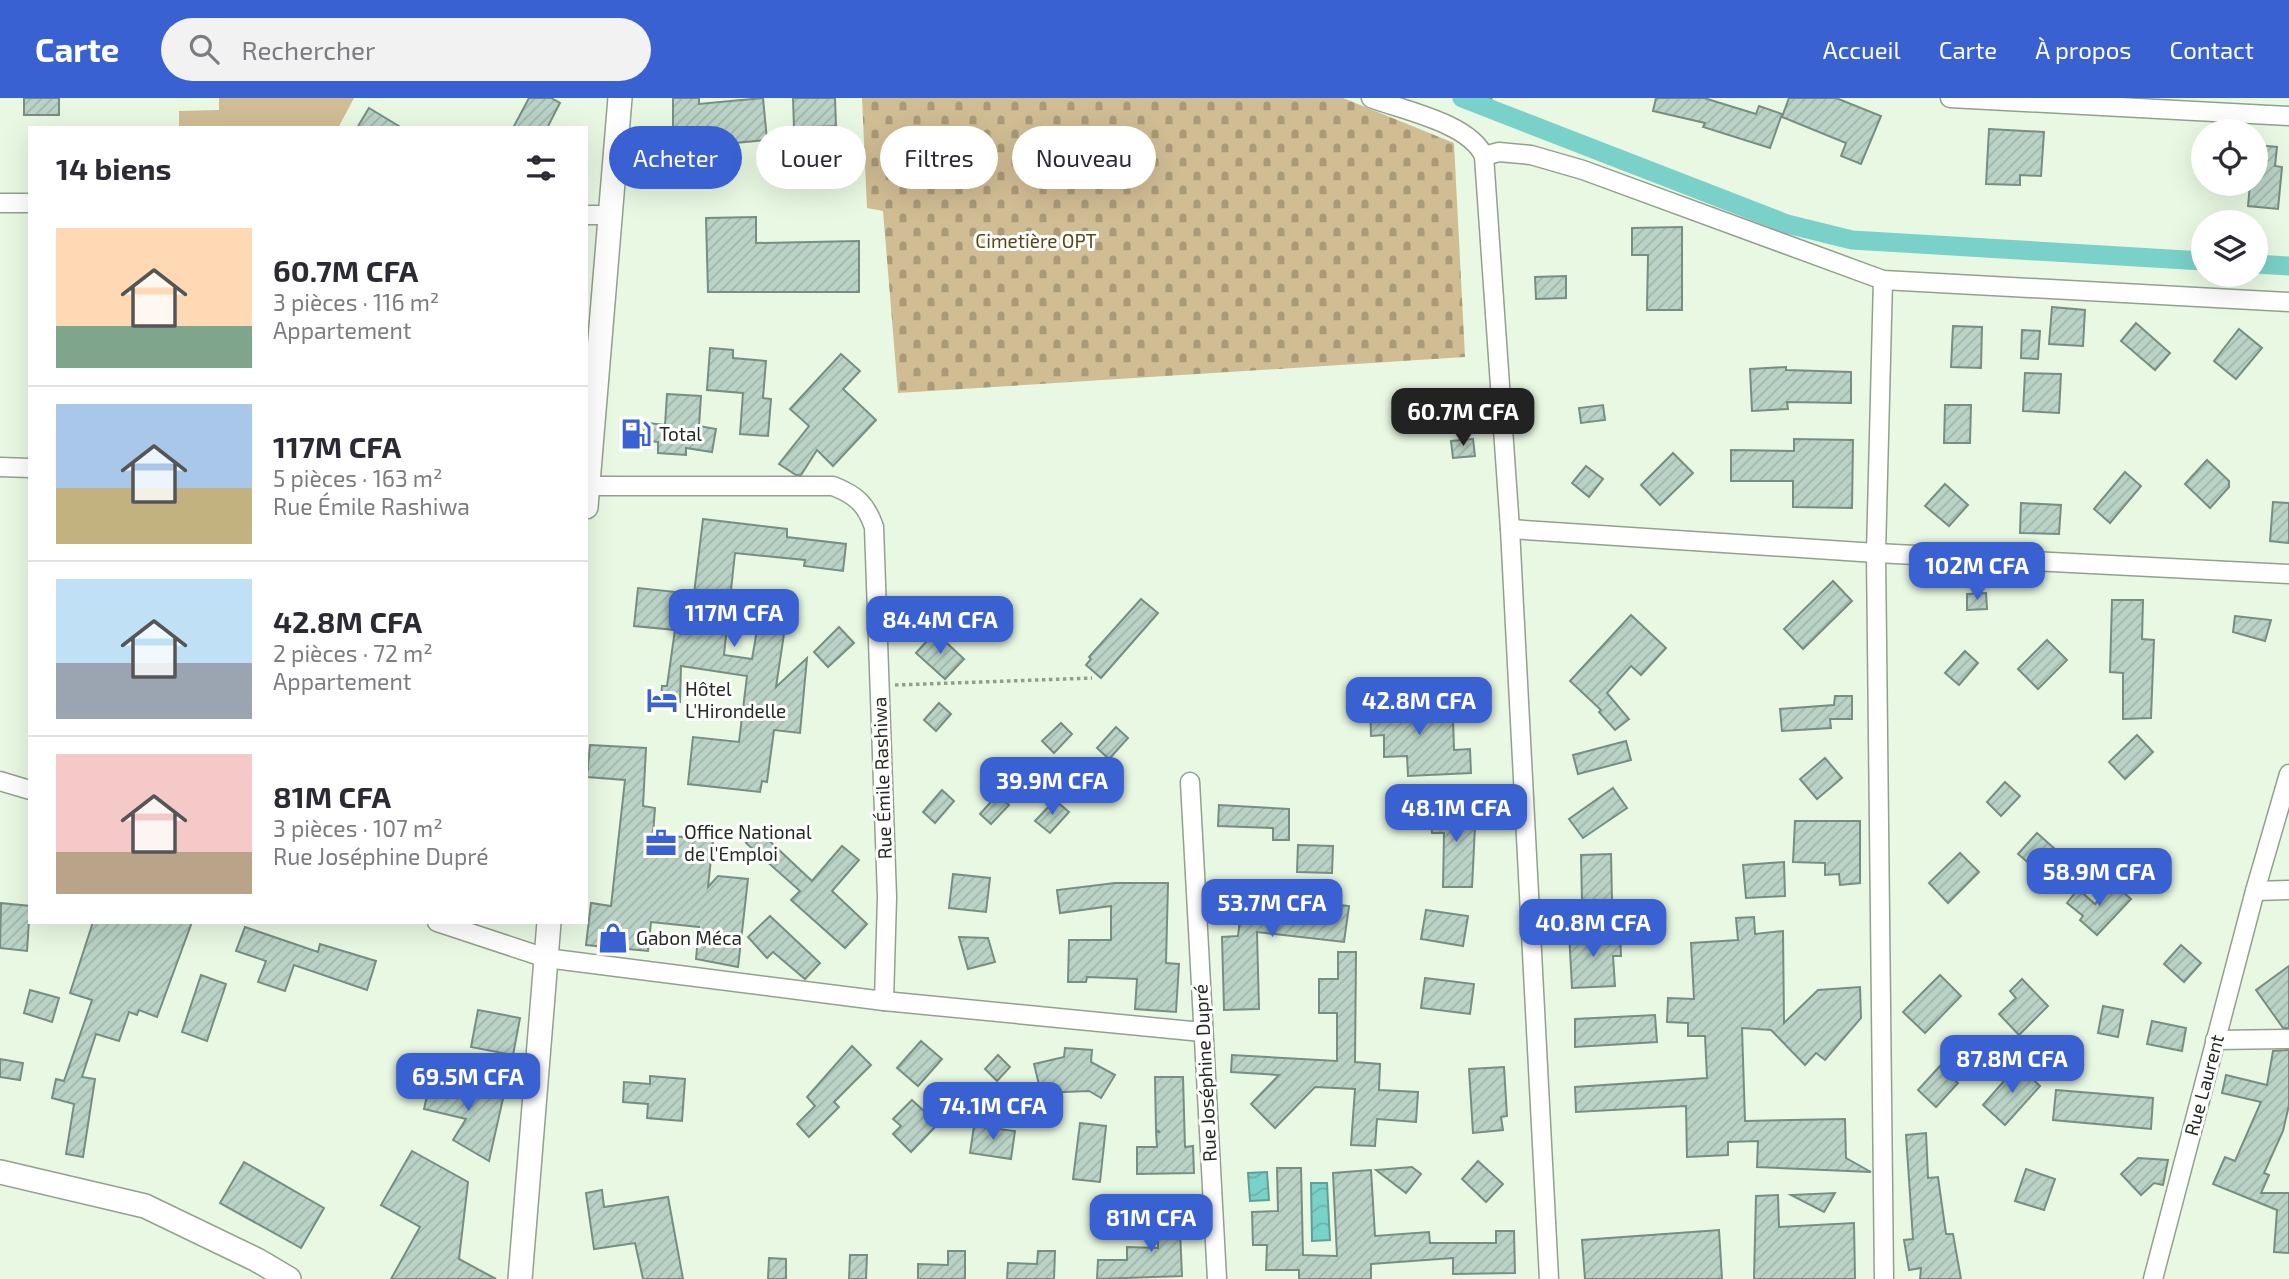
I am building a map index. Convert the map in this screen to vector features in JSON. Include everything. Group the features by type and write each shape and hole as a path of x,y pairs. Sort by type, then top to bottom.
{"street":[{"path":"588,465 597,215 620,98"},
{"path":"1371,98 1465,132 1478,143 1484,156 1510,529 1549,1279"},
{"path":"1950,98 2289,116"},
{"path":"1484,156 1499,152 1531,155 1583,170 1883,280 2289,302"},
{"path":"0,203 28,203"},
{"path":"1883,280 1876,553 1884,1279"},
{"path":"0,467 28,468"},
{"name":"Rue Émile Rashiwa","path":"588,493 833,486 852,493 867,507 874,527 887,897 884,1001"},
{"path":"1510,529 1876,553 2289,575"},
{"name":"Rue Laurent","path":"2153,1279 2255,891 2289,774"},
{"path":"0,781 28,789"},
{"name":"Rue Joséphine Dupré","path":"1190,782 1217,1279"},
{"path":"2255,891 2289,890"},
{"path":"443,924 546,958 884,1001 1202,1032"},
{"path":"520,1279 549,924"},
{"path":"2216,1040 2289,1039"},
{"path":"0,1172 145,1206 257,1259 289,1279"}],"path":[{"path":"879,686 1092,678"}],"green space":[{"path":"219,98 354,98 339,126 179,126 179,111 219,110"},
{"name":"Cimetière OPT","path":"862,98 1343,98 1454,143 1465,357 898,393 883,211 867,208 866,126 863,126"}],"water":[{"path":"1267,1172 1269,1200 1250,1201 1248,1173"},
{"path":"1311,1183 1327,1183 1330,1240 1312,1241"}],"building":[{"path":"24,98 59,98 59,115 24,115"},
{"path":"529,98 551,98 560,103 548,126 514,126"},
{"path":"673,98 699,98 699,104 763,98 766,126 756,126 756,141 742,142 742,126 673,126"},
{"path":"793,98 835,98 836,126 794,126"},
{"path":"1656,98 1704,98 1756,114 1759,106 1782,114 1770,148 1703,127 1705,123 1653,111"},
{"path":"1789,98 1836,98 1881,116 1861,164 1841,156 1846,143 1782,117"},
{"path":"369,108 399,126 358,126"},
{"path":"1989,129 2044,132 2041,176 2020,175 2020,185 1986,184"},
{"path":"2268,146 2277,147 2275,166 2282,167 2278,209 2248,206 2249,196 2268,196"},
{"path":"756,217 756,243 859,241 859,292 708,292 706,218"},
{"path":"1682,227 1682,310 1647,310 1648,255 1632,255 1632,228"},
{"path":"1566,276 1566,298 1536,299 1535,277"},
{"path":"2052,307 2085,310 2083,346 2049,344"},
{"path":"2136,323 2170,353 2155,370 2121,341"},
{"path":"1953,326 1982,327 1981,368 1951,367"},
{"path":"2239,329 2262,348 2236,379 2214,361"},
{"path":"2022,330 2040,331 2038,359 2021,358"},
{"path":"710,348 733,350 733,358 766,361 763,398 771,399 768,436 740,434 743,393 707,390"},
{"path":"841,354 860,371 843,389 876,420 833,466 817,450 801,475 796,475 779,464 809,426 790,409"},
{"path":"1786,367 1786,370 1851,372 1851,403 1787,402 1788,409 1752,411 1750,369"},
{"path":"2025,373 2061,374 2059,413 2023,411"},
{"path":"667,394 701,396 699,426 716,429 712,452 686,448 686,455 658,453 658,442 630,439 632,421 665,425"},
{"path":"1603,405 1605,420 1581,423 1579,408"},
{"path":"1945,405 1971,405 1970,443 1944,443"},
{"path":"1473,439 1475,456 1453,458 1451,441"},
{"path":"1794,439 1853,440 1852,508 1793,507 1793,481 1731,481 1731,450 1794,451"},
{"path":"1673,453 1693,473 1660,505 1641,485"},
{"path":"2207,460 2229,481 2229,487 2210,508 2185,484"},
{"path":"1586,466 1603,479 1589,497 1572,483"},
{"path":"2125,472 2141,486 2110,523 2094,509"},
{"path":"1945,484 1968,505 1949,526 1925,506"},
{"path":"2273,502 2289,503 2289,543 2270,541"},
{"path":"2021,503 2061,505 2059,534 2020,533"},
{"path":"703,519 787,529 787,537 846,544 843,571 804,566 805,560 735,553 724,655 752,659 757,630 784,634 776,687 807,658 800,733 774,730 767,782 762,781 760,792 688,784 693,737 739,742 747,676 681,666 680,702 661,701 662,686 667,686 675,630 634,626 638,588 694,594"},
{"path":"1833,581 1852,601 1803,649 1784,629"},
{"path":"1986,593 1987,609 1967,610 1967,594"},
{"path":"1141,599 1158,613 1101,678 1086,665 1091,659 1089,657"},
{"path":"2112,600 2143,600 2142,639 2154,640 2151,718 2123,719 2123,673 2110,672"},
{"path":"1631,615 1666,648 1641,675 1631,666 1607,693 1629,719 1615,730 1599,712 1601,710 1570,681"},
{"path":"2235,616 2271,620 2265,641 2233,632"},
{"path":"839,627 854,643 828,667 814,652"},
{"path":"935,632 964,659 945,679 916,653"},
{"path":"2047,640 2067,660 2038,689 2018,669"},
{"path":"1965,651 1978,663 1959,685 1945,673"},
{"path":"1835,696 1852,696 1852,719 1830,719 1831,728 1782,731 1780,709 1834,705"},
{"path":"1435,698 1435,719 1453,718 1454,750 1470,749 1471,773 1408,776 1407,756 1384,757 1384,735 1371,736 1370,701"},
{"path":"939,703 951,714 936,731 924,720"},
{"path":"1061,723 1072,734 1054,753 1042,741"},
{"path":"1116,727 1128,738 1109,759 1097,748"},
{"path":"2137,735 2153,752 2125,779 2109,762"},
{"path":"1626,741 1631,760 1578,774 1573,755"},
{"path":"590,745 646,748 643,806 655,808 653,834 713,840 708,887 718,876 748,879 738,967 696,959 699,927 651,922 648,951 586,945 591,903 611,906 625,780 588,777"},
{"path":"1825,758 1842,778 1817,799 1800,779"},
{"path":"2005,782 2020,796 2001,816 1987,802"},
{"path":"1613,788 1627,808 1583,838 1569,819"},
{"path":"942,790 954,801 935,823 923,812"},
{"path":"998,794 1009,805 991,824 980,814"},
{"path":"1055,800 1069,812 1050,833 1035,821"},
{"path":"1219,805 1289,809 1289,840 1273,840 1273,828 1218,826"},
{"path":"1476,807 1472,887 1443,887 1444,833 1432,833 1430,809"},
{"path":"1795,821 1860,821 1860,883 1840,885 1839,874 1825,875 1825,863 1793,862"},
{"path":"758,830 812,881 842,846 859,860 832,891 867,924 845,948 791,900 800,891 746,843"},
{"path":"2037,833 2064,857 2046,878 2018,854"},
{"path":"1298,845 1333,846 1332,873 1297,872"},
{"path":"1960,853 1979,872 1948,903 1929,883"},
{"path":"1611,854 1612,900 1582,901 1581,855"},
{"path":"1784,862 1785,896 1746,898 1743,865"},
{"path":"953,874 990,878 986,912 949,908"},
{"path":"1115,883 1168,883 1166,963 1179,964 1176,1012 1135,1009 1137,979 1087,977 1086,982 1068,982 1069,940 1111,940 1111,906 1060,913 1057,890"},
{"path":"2114,884 2131,899 2097,935 2080,920 2083,916 2067,903 2078,889 2095,904"},
{"path":"1243,893 1349,906 1344,942 1257,932 1259,1009 1224,1010 1222,937 1238,936"},
{"path":"1,903 28,906 27,951 0,948"},
{"path":"1426,910 1468,916 1463,946 1421,939"},
{"path":"770,916 820,963 805,979 773,952 767,958 748,937"},
{"path":"1754,917 1755,934 1783,931 1784,1023 1818,990 1860,987 1861,1018 1825,1060 1816,1053 1805,1065 1771,1030 1742,1028 1745,1121 1845,1119 1846,1158 1871,1172 1757,1167 1758,1141 1728,1142 1728,1155 1687,1157 1686,1106 1576,1112 1575,1087 1707,1078 1705,1036 1688,1036 1688,1023 1667,1022 1668,998 1694,999 1691,943 1738,940 1736,918"},
{"path":"92,924 191,924 157,1017 139,1010 137,1015 129,1012 119,1041 96,1034 82,1077 95,1079 83,1157 66,1154 74,1104 52,1098 56,1079 64,1081 92,1000 70,993"},
{"path":"245,927 318,952 320,944 376,961 367,990 294,965 285,991 258,982 266,961 236,951"},
{"path":"1595,930 1595,936 1620,934 1621,956 1613,956 1615,986 1572,988 1569,932"},
{"path":"959,937 988,938 995,962 968,969"},
{"path":"2181,945 2201,963 2184,982 2164,964"},
{"path":"1338,952 1356,952 1355,1062 1380,1064 1379,1090 1418,1092 1416,1122 1377,1119 1375,1146 1351,1145 1355,1089 1315,1087 1275,1128 1251,1104 1279,1075 1231,1072 1232,1055 1337,1061 1337,1013 1319,1013 1319,979 1338,979"},
{"path":"2289,966 2289,1028 2283,1028 2256,990"},
{"path":"201,975 226,984 207,1041 182,1032"},
{"path":"1940,975 1961,996 1925,1033 1903,1012"},
{"path":"1425,978 1474,984 1470,1014 1421,1008"},
{"path":"2022,979 2048,1006 2019,1035 1999,1014 2016,998 2010,991"},
{"path":"30,990 59,998 52,1022 24,1013"},
{"path":"2103,1006 2123,1010 2118,1037 2098,1033"},
{"path":"478,1010 520,1018 513,1055 471,1047"},
{"path":"1655,1015 1657,1042 1575,1047 1575,1019"},
{"path":"2152,1021 2186,1028 2182,1051 2147,1044"},
{"path":"921,1041 942,1059 918,1086 897,1068"},
{"path":"852,1046 871,1065 834,1102 839,1107 809,1137 797,1124 815,1106 807,1097"},
{"path":"1065,1048 1092,1050 1091,1062 1115,1075 1101,1098 1089,1091 1041,1093 1034,1064 1064,1057"},
{"path":"2289,1050 2289,1105 2283,1131 2264,1173 2269,1175 2261,1193 2289,1193 2289,1253 2274,1252 2277,1210 2213,1184 2225,1157 2235,1161 2261,1102 2222,1093 2226,1075 2267,1085 2273,1051"},
{"path":"998,1055 1010,1067 997,1081 985,1069"},
{"path":"0,1059 23,1063 20,1080 0,1077"},
{"path":"2018,1065 2040,1086 2005,1125 1983,1105"},
{"path":"1940,1066 1958,1083 1936,1107 1918,1090"},
{"path":"1504,1067 1507,1116 1501,1117 1503,1130 1473,1133 1469,1069"},
{"path":"650,1076 685,1079 682,1121 647,1118 648,1104 623,1102 624,1082 650,1084"},
{"path":"1155,1077 1183,1077 1185,1147 1193,1146 1194,1173 1137,1174 1137,1147 1157,1147 1156,1132 1160,1132 1156,1130"},
{"path":"431,1078 504,1094 489,1161 453,1140 466,1119 424,1109"},
{"path":"2056,1090 2153,1098 2151,1129 2053,1120"},
{"path":"912,1100 938,1124 911,1152 893,1134 901,1126 893,1119"},
{"path":"1080,1123 1106,1126 1100,1182 1073,1179"},
{"path":"974,1126 1015,1131 1011,1159 970,1153"},
{"path":"1926,1133 1928,1178 1938,1177 1946,1234 1953,1234 1961,1279 1920,1279 1921,1268 1909,1270 1904,1240 1913,1239 1906,1135"},
{"path":"412,1151 468,1182 459,1259 496,1279 391,1279 420,1227 381,1205"},
{"path":"2138,1158 2168,1160 2163,1185 2154,1183 2141,1195 2121,1174"},
{"path":"1478,1161 1503,1184 1486,1202 1462,1179"},
{"path":"244,1162 324,1208 301,1248 220,1203"},
{"path":"1412,1167 1421,1174 1406,1193 1376,1170"},
{"path":"1277,1168 1301,1168 1303,1255 1337,1256 1333,1173 1371,1170 1375,1236 1429,1232 1430,1243 1496,1243 1496,1231 1514,1231 1515,1273 1453,1274 1453,1258 1371,1264 1371,1279 1299,1279 1299,1270 1266,1270 1267,1245 1253,1245 1252,1212 1278,1211"},
{"path":"2026,1169 2055,1179 2044,1210 2015,1201"},
{"path":"602,1190 604,1207 668,1197 683,1279 643,1279 635,1243 594,1249 586,1193"},
{"path":"1835,1193 1824,1212 1791,1195"},
{"path":"1778,1195 1779,1227 1854,1223 1855,1279 1754,1279 1756,1196"},
{"path":"1179,1208 1182,1276 1097,1279 1098,1260 1127,1260 1127,1247 1158,1248 1158,1210"},
{"path":"1719,1230 1722,1279 1585,1279 1582,1240"},
{"path":"948,1251 965,1251 965,1279 918,1279 918,1264 948,1265"},
{"path":"1038,1251 1055,1251 1054,1279 1007,1279 1008,1263 1037,1264"},
{"path":"850,1255 867,1255 866,1279 849,1279"},
{"path":"769,1258 786,1259 786,1279 768,1279"}],"waterway":[{"path":"1462,98 1787,224 1852,240 2191,260"},
{"path":"1489,108 1490,98"},
{"path":"2268,265 2289,266"}],"place":[{"name":"Total","path":"636,434"},
{"name":"Hôtel L'Hirondelle","path":"662,700"},
{"name":"Office National de l'Emploi","path":"661,843"},
{"name":"Gabon Méca","path":"613,938"}]}
